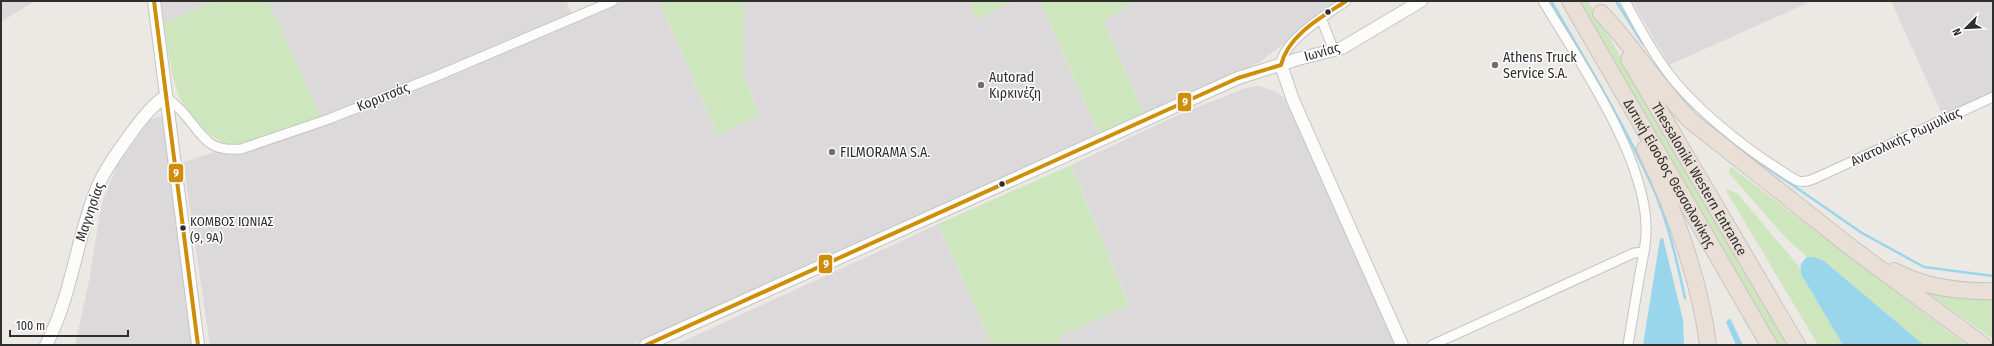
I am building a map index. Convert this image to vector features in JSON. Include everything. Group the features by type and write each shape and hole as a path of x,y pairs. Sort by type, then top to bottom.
{"highway":[{"name":"Δυτική Είσοδος Θεσσαλονίκης","path":"1570,1 1768,345"},
{"path":"1598,7 1621,33 1674,104 1691,121 1853,249 1981,343"},
{"name":"Thessaloniki Western Entrance","path":"1598,7 1797,345"},
{"path":"1611,71 1626,111 1662,188 1683,243 1700,301 1708,345"},
{"path":"1853,249 1903,276 1925,284 1969,291 1993,291"}],"street":[{"path":"154,1 198,345"},
{"name":"Κορυτσάς","path":"166,96 182,111 205,140 213,146 231,150 241,149 329,119 437,76 613,1"},
{"path":"1346,1 1321,18 1288,47 1282,54 1281,65 1293,100 1402,345"},
{"name":"Ιωνίας","path":"646,345 1238,78 1334,51 1421,1"},
{"path":"1543,1 1610,115 1638,176 1646,212 1644,252 1628,345"},
{"name":"Ανατολικής Ρωμυλίας","path":"1625,1 1641,31 1669,74 1687,94 1731,135 1767,162 1794,179 1806,181 1818,177 1993,97"},
{"path":"1321,18 1334,51"},
{"name":"Μαγνησίας","path":"46,345 62,309 81,235 97,188 106,170 143,118 157,102 166,96"},
{"path":"1432,345 1634,253 1644,252"}],"shaded area":[{"path":"1,1 35,1 1,22"},
{"path":"161,1 214,1 164,23"},
{"path":"268,1 566,1 572,14 602,1 659,1 718,135 759,115 744,77 744,1 969,1 977,18 1013,1 1040,1 1100,136 632,345 210,345 183,162 321,119"},
{"path":"1136,1 1338,1 1260,62 1145,116 1104,21"},
{"path":"1632,1 1812,1 1669,65"},
{"path":"1891,1 1993,1 1993,103 1946,123"},
{"path":"1259,86 1276,92 1288,101 1397,345 1061,345 1057,337 1129,305 1071,165 1180,114 1246,88"},
{"path":"163,116 192,345 75,345 89,281 102,202 118,164 151,119"},
{"path":"938,224 992,345 675,345"}],"green space":[{"path":"214,1 268,1 322,119 232,147 213,136 198,124 187,111 179,96 170,62 164,23"},
{"path":"659,1 744,1 744,77 759,115 718,135"},
{"path":"969,1 1013,1 977,19"},
{"path":"1040,1 1136,1 1104,21 1145,116 1100,136"},
{"path":"1577,1 1588,1 1789,345 1775,345"},
{"path":"1071,165 1129,305 1058,337 1061,345 992,345 938,224"},
{"path":"1730,166 1966,345 1924,345 1824,261 1814,257 1807,257 1786,238 1729,173"},
{"path":"1727,189 1738,194 1800,268 1802,276 1843,345 1818,345 1727,192"},
{"path":"1925,291 1993,296 1993,339"}],"water":[{"path":"1663,238 1683,320 1684,345 1643,345 1660,239"},
{"path":"1807,257 1814,257 1824,261 1924,345 1843,345 1802,276 1801,265"},
{"path":"1730,318 1743,345 1736,345 1726,322"}],"waterway":[{"path":"1551,1 1618,118 1654,190 1676,257 1685,298"},
{"path":"1616,1 1643,44"},
{"path":"1657,65 1672,88 1733,144 1862,233 1924,267 1993,276"}],"transit line":[{"name":"9","path":"154,1 198,345"},
{"name":"9","path":"646,345 1238,78 1281,65 1285,54 1298,36 1317,20 1346,1"}],"place":[{"name":"Athens Truck Service S.A.","path":"1495,65"},
{"name":"Autorad Κιρκινέζη","path":"981,85"},
{"name":"FILMORAMA S.A.","path":"832,152"},
{"name":"ΚΟΜΒΟΣ ΙΩΝΙΑΣ (9, 9Α)","path":"183,228"}]}
